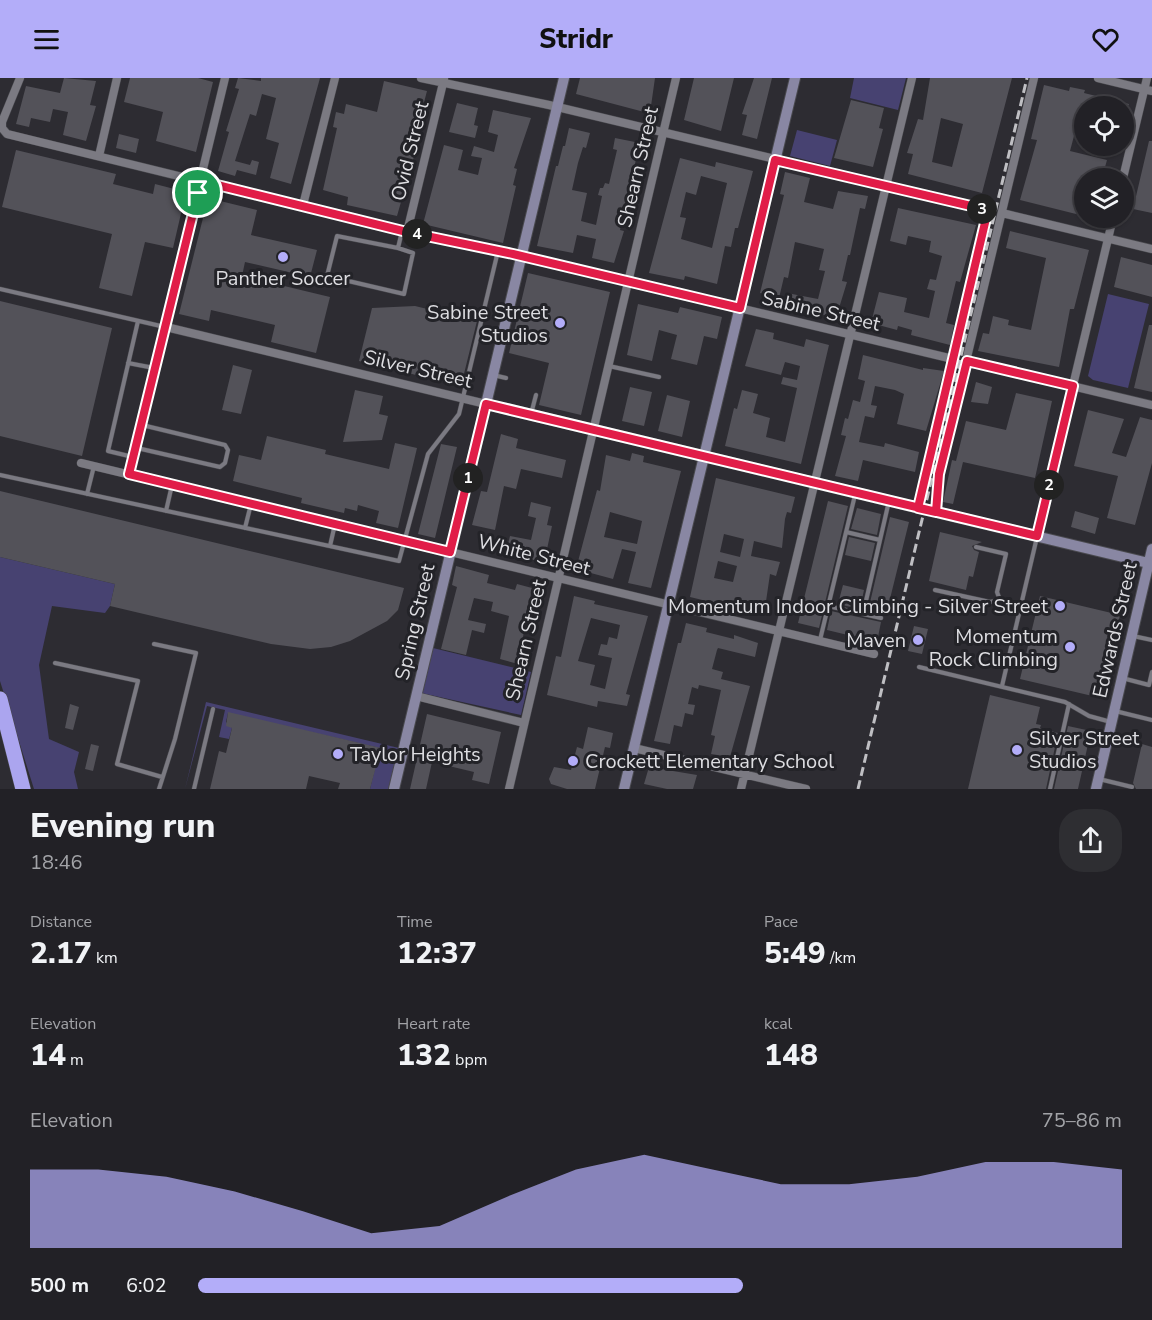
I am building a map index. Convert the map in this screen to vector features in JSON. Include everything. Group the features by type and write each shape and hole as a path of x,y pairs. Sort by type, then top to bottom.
{"highway":[{"path":"0,699 18,763 22,789"}],"street":[{"name":"Sabine Street","path":"20,78 1,125 7,134 404,231 521,256 953,359"},
{"path":"99,156 117,78"},
{"path":"129,474 225,78"},
{"path":"303,205 334,78"},
{"path":"421,78 444,80 988,210 918,508"},
{"name":"Spring Street","path":"394,789 564,78"},
{"name":"Shearn Street","path":"509,789 676,78"},
{"path":"624,789 795,78"},
{"path":"741,789 912,78"},
{"path":"936,512 939,474 1034,78"},
{"path":"1098,78 1148,90"},
{"path":"1125,168 1148,90 1147,78"},
{"name":"Ovid Street","path":"404,231 444,80"},
{"path":"1002,213 1152,249"},
{"path":"1037,536 1110,228"},
{"name":"Silver Street","path":"166,327 1151,564"},
{"path":"967,361 1152,405"},
{"name":"White Street","path":"81,463 874,654"},
{"name":"Edwards Street","path":"1097,784 1151,564 1152,549"},
{"path":"416,696 524,723"},
{"path":"634,748 806,789"}],"lane":[{"path":"398,248 404,231"},
{"path":"337,236 398,248 413,253 404,294 327,276 337,236"},
{"path":"0,475 399,561 428,454 459,414 498,251"},
{"path":"0,289 166,327"},
{"path":"134,458 108,452 138,321"},
{"path":"128,363 155,368"},
{"path":"607,366 658,377"},
{"path":"493,375 506,378"},
{"path":"531,415 536,394"},
{"path":"136,448 220,467 225,463 228,450 225,445 142,425"},
{"path":"87,494 94,466"},
{"path":"166,511 172,485"},
{"path":"820,641 855,493"},
{"path":"863,614 889,501"},
{"path":"245,528 251,504"},
{"path":"330,546 335,524"},
{"path":"846,532 880,540"},
{"path":"1002,686 1037,536"},
{"path":"976,547 1006,554 997,592 1000,600"},
{"path":"935,590 990,602 1000,600 1021,605"},
{"path":"828,606 881,618"},
{"path":"1132,636 1152,640"},
{"path":"154,644 196,652 175,739 159,789"},
{"path":"55,663 138,681 117,765 162,777"},
{"path":"919,667 1070,704 1089,716 1152,720"},
{"path":"1122,678 1149,685 1152,672"},
{"path":"1050,789 1070,704"},
{"path":"194,789 213,709"},
{"path":"1097,784 1132,787"}],"shaded area":[{"path":"854,78 906,78 898,110 850,98"},
{"path":"797,130 837,140 830,166 790,156"},
{"path":"1108,294 1149,304 1128,388 1093,380 1088,376"},
{"path":"0,557 115,584 110,606 105,613 52,606 39,665 49,739 79,752 74,772 78,789 34,789 0,681"},
{"path":"433,648 531,672 521,715 421,693"},
{"path":"206,702 399,748 389,789 370,789 380,748 228,713 226,722 232,728 229,739 219,737 225,710 207,706 185,789"}],"building":[{"path":"64,78 96,81 90,105 96,106 86,141 63,135 68,112 53,109 50,122 31,118 29,127 16,124 26,86 60,93"},
{"path":"130,78 198,78 213,82 196,152 156,141 163,112 124,102"},
{"path":"238,78 261,81 261,78 320,78 291,184 270,178 279,143 266,139 276,98 262,94 256,116 250,114 235,161 250,165 252,160 259,162 256,175 237,170 235,176 218,171 229,132 226,131 239,89 235,88"},
{"path":"580,78 655,78 648,113 576,94"},
{"path":"694,78 734,78 721,131 684,120"},
{"path":"754,78 772,78 757,139 742,135 747,115 742,114"},
{"path":"930,78 1012,78 982,193 908,174 913,154 907,153 918,119 923,120","holes":["941,118 963,124 952,167 932,162"]},
{"path":"384,81 427,91 411,152 415,153 397,216 347,205 348,197 323,190 337,128 333,127 336,112 344,114 346,104 377,112"},
{"path":"1044,85 1069,91 1070,87 1085,90 1084,93 1096,96 1074,96 1074,136 1070,151 1074,152 1074,156 1091,156 1107,160 1105,168 1074,168 1074,214 1020,200 1037,140 1031,139"},
{"path":"851,100 884,108 879,128 883,129 873,167 834,158"},
{"path":"457,103 478,108 474,125 478,126 475,138 449,132"},
{"path":"493,110 531,118 514,168 517,169 513,185 516,186 503,243 423,224 444,145 463,150 458,170 478,175 482,158 471,156 474,146 494,152 498,135 488,132"},
{"path":"569,128 590,133 586,148 583,147 572,190 587,193 581,221 596,225 602,196 598,195 605,183 609,184 617,150 613,149 615,138 640,143 620,230 624,231 614,263 592,258 596,239 577,235 573,253 537,246 556,166 558,166 563,146 565,146"},
{"path":"119,134 139,139 136,153 116,148"},
{"path":"1149,141 1152,141 1152,213 1134,209"},
{"path":"16,150 116,174 113,184 153,194 155,184 186,192 173,248 145,242 132,296 99,288 112,234 2,207"},
{"path":"680,158 715,167 716,162 753,171 731,247 725,246 717,284 685,276 684,280 649,273","holes":["701,176 727,183 712,248 681,239 686,218 680,217 686,192 696,195"]},
{"path":"785,172 810,178 804,202 833,209 838,191 868,196 865,209 860,208 842,281 847,282 836,318 784,304 787,293 818,299 825,271 819,270 824,249 795,242 788,278 784,277 779,298 760,293 784,195 780,194"},
{"path":"208,198 257,210 251,235 317,250 310,277 245,262 242,276 330,297 316,353 271,342 275,325 211,310 209,321 179,314"},
{"path":"898,208 976,225 960,282 956,281 946,323 954,325 950,345 911,335 912,330 898,326 897,330 871,323 879,292 907,298 904,312 929,318 935,291 927,289 930,279 936,280 942,256 929,252 931,241 908,236 906,245 890,241"},
{"path":"1010,231 1089,250 1074,309 1070,309 1059,367 978,351 983,333 989,334 993,316 1009,320 1008,325 1031,330 1046,258 1006,248"},
{"path":"1121,257 1152,265 1152,297 1114,287"},
{"name":"Sabine Street Studios","path":"528,273 610,292 581,415 539,405 549,363 509,353"},
{"path":"0,301 112,328 82,456 0,436"},
{"path":"638,304 678,313 680,307 722,317 717,339 704,336 697,365 671,359 677,335 659,330 652,361 627,355"},
{"path":"415,306 477,321 461,386 359,361 372,308"},
{"path":"1149,325 1152,325 1152,392 1134,388"},
{"path":"756,329 774,333 773,339 804,347 806,339 829,345 801,464 725,446 734,408 737,409 742,390 758,394 753,413 770,418 766,437 785,442 797,388 781,384 783,377 797,380 800,366 785,362 781,375 745,366"},
{"path":"863,355 923,370 923,368 944,371 926,431 897,424 904,394 895,390 875,386 871,405 877,406 874,418 865,416 859,442 884,447 885,443 919,452 915,472 863,460 858,481 835,476 846,436 841,435 845,418 848,419 853,400 860,402 865,381 858,379"},
{"path":"233,365 252,370 241,414 222,410"},
{"path":"976,382 992,387 988,404 971,402"},
{"path":"630,387 652,392 644,426 622,421"},
{"path":"355,390 383,396 379,414 388,416 382,440 343,442"},
{"path":"1016,393 1052,401 1035,478 963,462 953,504 943,502 952,460 956,461 966,421 1006,430"},
{"path":"667,395 690,401 682,437 658,431"},
{"path":"1088,410 1124,419 1112,453 1126,457 1140,417 1152,420 1152,463 1135,525 1107,518 1118,476 1074,466"},
{"path":"501,434 518,439 516,448 566,460 562,478 521,469 516,489 504,486 495,530 472,525 481,491 487,492"},
{"path":"267,436 326,450 325,454 389,469 395,443 417,448 398,528 376,523 379,511 358,505 357,511 345,508 344,513 301,503 302,498 233,481 239,455 261,460"},
{"path":"441,444 457,447 435,538 418,534"},
{"path":"632,453 644,456 643,462 681,471 651,588 628,583 636,552 622,549 613,579 576,569 597,490 600,491 606,455 630,461","holes":["610,512 642,521 637,544 604,537"]},
{"path":"716,478 795,497 791,513 787,512 785,519 782,548 754,541 751,556 780,562 776,576 770,574 764,615 690,597","holes":["724,534 744,539 740,557 720,552","718,561 737,566 733,582 714,578"]},
{"path":"0,491 404,588 398,610 387,621 350,641 331,647 310,649 271,644 110,606 115,584 0,557"},
{"path":"828,501 848,506 819,628 798,623"},
{"path":"531,502 551,507 547,525 552,526 544,563 506,552 510,536 531,540 536,518 528,516"},
{"path":"857,508 881,514 877,535 851,529"},
{"path":"1075,511 1099,518 1095,534 1071,527"},
{"path":"890,517 909,522 886,615 883,615 868,611"},
{"path":"940,532 982,542 972,546 979,552 973,577 969,576 966,590 929,581"},
{"path":"849,537 875,543 871,561 845,555"},
{"path":"456,566 489,575 487,583 515,590 517,584 532,588 518,664 500,659 509,616 491,611 493,602 474,598 468,620 486,624 484,633 472,630 466,655 441,649 457,587 452,585"},
{"path":"843,585 864,590 860,609 838,604"},
{"path":"574,596 595,601 594,604 648,616 626,694 630,695 627,706 598,701 597,707 547,695 556,656 561,657","holes":["591,618 620,625 617,639 609,637 607,645 601,644 598,655 612,658 605,689 590,685 595,665 578,661"]},
{"name":"Momentum Rock Climbing","path":"1040,596 1120,615 1101,698 1020,679"},
{"path":"831,611 881,622 877,642 827,630"},
{"path":"686,623 707,628 706,632 734,639 734,635 758,643 755,657 718,648 712,669 723,672 721,679 750,686 730,757 711,754 715,736 711,735 721,690 699,685 698,689 692,687 688,704 695,705 693,715 685,713 682,727 674,725 670,744 654,741 678,643 681,643"},
{"name":"Maven","path":"914,626 928,629 922,654 908,651"},
{"name":"Silver Street Studios","path":"990,695 1040,707 1036,724 1041,725 1040,728 1058,733 1046,789 968,789"},
{"path":"70,704 79,707 73,730 65,728"},
{"path":"228,712 381,748 370,789 338,789 340,783 309,776 306,789 210,789 219,751 226,753 232,728 226,726"},
{"path":"427,714 501,732 489,784 472,780 474,772 432,762 426,789 410,789"},
{"name":"Silver Street Studios","path":"1068,726 1091,731 1078,789 1054,789"},
{"path":"588,727 613,733 610,748 605,747 595,789 567,789 551,784 549,779 554,767 571,770 577,747 583,749"},
{"path":"91,744 99,746 93,771 85,769"},
{"path":"1142,744 1152,747 1152,789 1136,789 1133,783"},
{"path":"649,767 697,775 693,789 667,789 644,784"}],"railway":[{"path":"858,789 1027,78"}],"place":[{"name":"Panther Soccer","path":"283,257"},
{"name":"Sabine Street Studios","path":"560,323"},
{"name":"Momentum Indoor Climbing - Silver Street","path":"1060,606"},
{"name":"Maven","path":"918,640"},
{"name":"Momentum Rock Climbing","path":"1070,647"},
{"name":"Silver Street Studios","path":"1017,750"},
{"name":"Taylor Heights","path":"338,754"},
{"name":"Crockett Elementary School","path":"573,761"}],"route":[{"path":"198,193 129,474 450,552 486,404 719,461 803,480 936,512 1037,536 1073,386 1057,382 967,361 939,474 936,512 918,508 988,210 775,160 740,308 513,254 407,232 201,181 198,193"}]}
